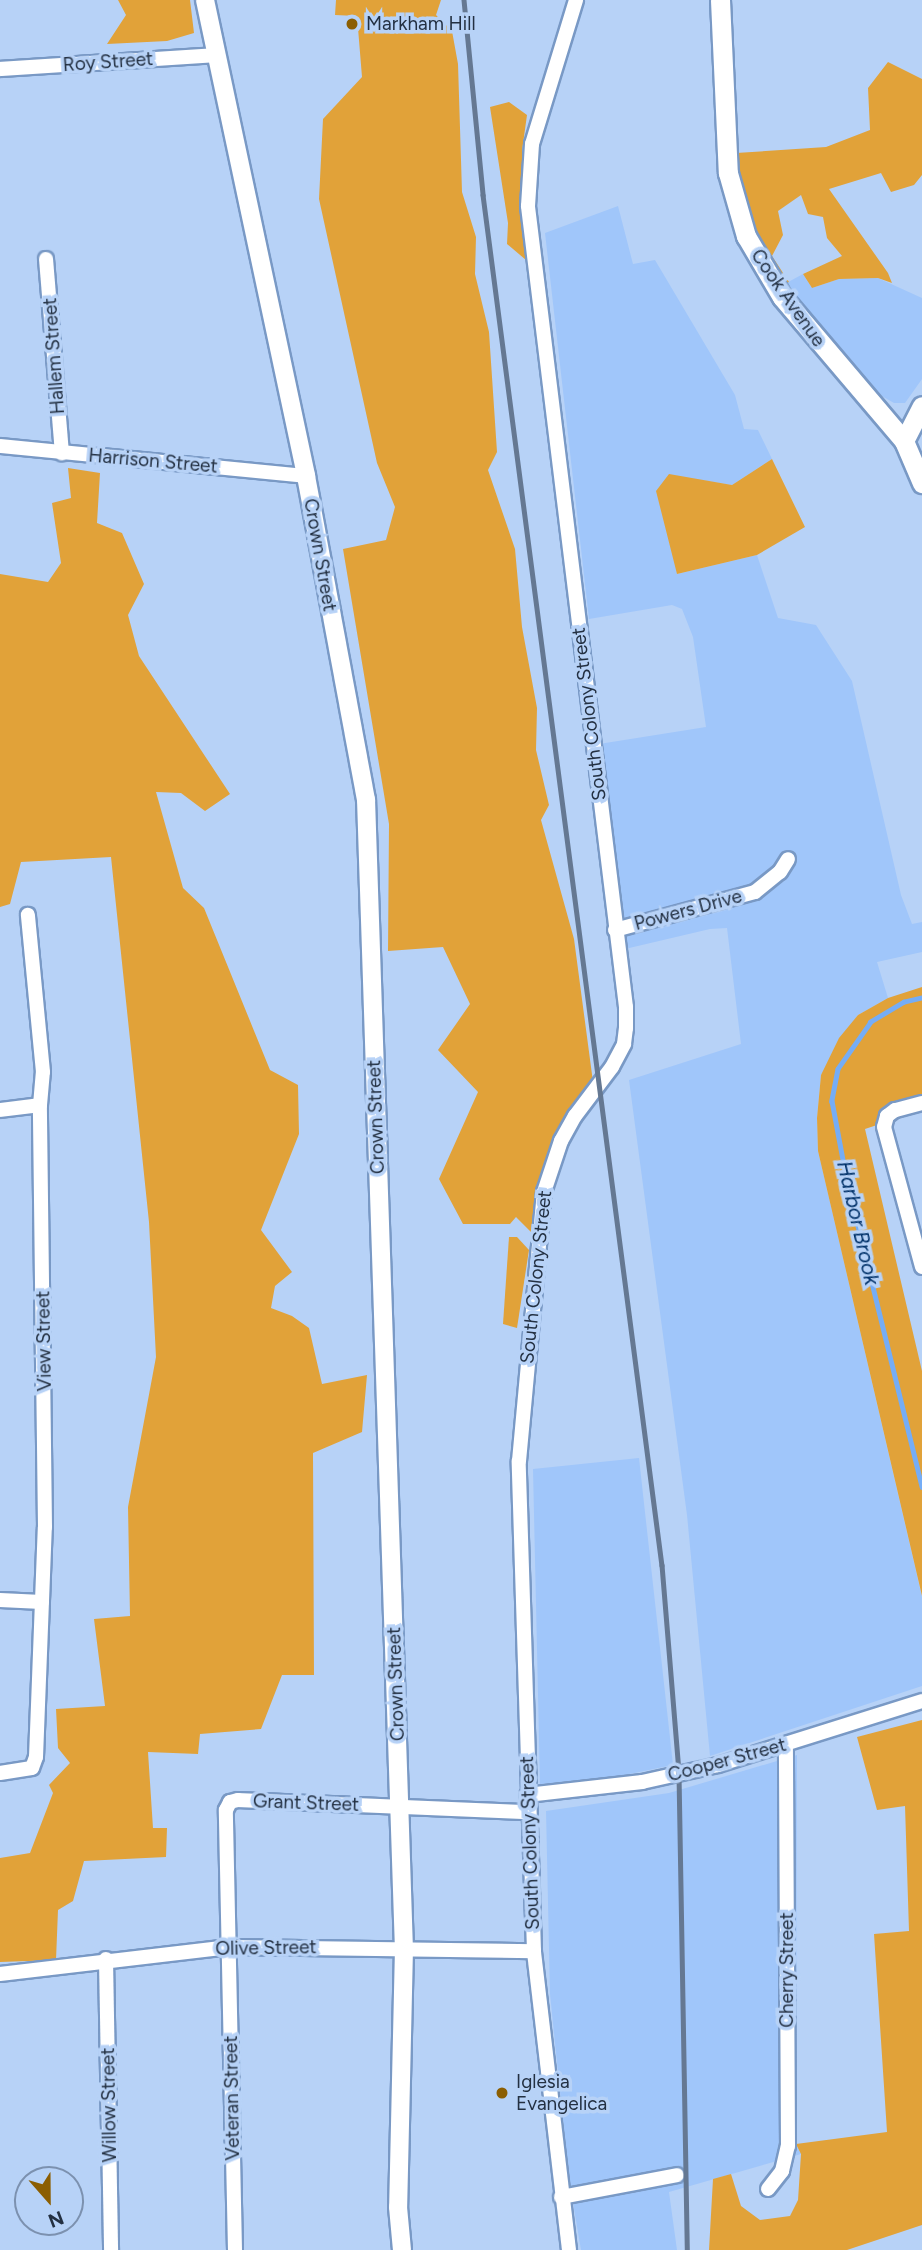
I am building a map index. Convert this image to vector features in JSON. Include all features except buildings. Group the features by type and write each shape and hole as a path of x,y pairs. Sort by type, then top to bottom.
{"main road":[{"name":"Cook Avenue","path":"720,0 728,173 746,236 782,297 904,441 922,483"},
{"path":"904,441 922,406"}],"street":[{"name":"Crown Street","path":"205,0 306,476 366,799 404,1948 398,2207 402,2250"},
{"name":"South Colony Street","path":"569,2250 534,1951 527,1795 519,1461 539,1224 551,1166 561,1141 624,1044 626,1007 528,206 532,144 576,0"},
{"name":"Roy Street","path":"0,69 215,55"},
{"name":"Hallem Street","path":"46,259 62,453"},
{"name":"Harrison Street","path":"0,446 306,476"},
{"name":"Powers Drive","path":"615,930 755,892 780,872 788,859"},
{"name":"View Street","path":"0,1773 32,1768 36,1758 46,1483 40,1105 43,1072 28,915"},
{"path":"922,1103 895,1110 887,1116 884,1127 922,1267"},
{"path":"0,1110 40,1105"},
{"path":"0,1600 42,1602"},
{"name":"Cooper Street","path":"527,1795 642,1782 786,1745 922,1701"},
{"name":"Cherry Street","path":"768,2189 782,2171 788,2146 786,1745"},
{"name":"Grant Street","path":"229,1947 226,1810 230,1802 238,1800 528,1812"},
{"name":"Olive Street","path":"0,1974 106,1959 229,1947 534,1951"},
{"name":"Veteran Street","path":"229,1947 235,2250"},
{"name":"Willow Street","path":"106,1959 111,2250"},
{"path":"561,2197 677,2175"}],"shaded area":[{"path":"118,0 190,0 194,33 167,41 107,44 126,15"},
{"path":"336,0 441,0 436,15 452,31 458,64 462,192 476,237 475,274 489,332 497,452 488,470 515,549 522,627 537,708 536,750 549,805 541,820 574,939 593,1082 570,1110 547,1156 531,1232 516,1217 510,1224 463,1224 439,1179 478,1092 438,1050 470,1004 443,947 388,951 389,824 343,549 386,540 395,507 377,463 319,199 323,119 362,77 357,16 335,15"},
{"path":"888,62 922,79 922,175 914,185 891,192 881,173 829,189 888,273 892,283 878,278 839,279 812,288 803,274 842,256 827,238 823,217 808,214 801,195 778,211 783,235 772,256 789,282 782,285 758,239 745,206 736,153 826,147 870,130 868,88"},
{"path":"509,102 527,115 522,151 524,217 529,246 526,260 507,244 508,223 490,107"},
{"path":"618,206 633,264 655,260 735,395 744,429 758,430 772,459 732,485 669,475 677,574 757,555 778,618 816,625 852,681 901,895 912,924 922,922 922,952 877,962 888,998 858,1015 821,1075 817,1118 818,1151 922,1597 922,1686 710,1756 687,1515 629,1080 741,1044 727,928 710,929 625,949 599,744 706,727 693,637 682,609 672,605 589,619 545,233"},
{"path":"803,274 812,288 839,279 878,278 922,298 922,379 905,403 894,403 880,395 876,396 779,287"},
{"path":"772,459 805,527 757,555 677,574 656,491 669,474 732,485"},
{"path":"68,468 100,473 97,523 122,533 144,584 128,615 139,656 230,794 205,811 181,793 156,792 183,888 204,908 270,1070 298,1085 299,1134 261,1230 292,1272 275,1286 271,1308 292,1316 309,1328 322,1384 367,1375 362,1432 313,1453 314,1675 282,1675 261,1729 200,1734 198,1754 148,1752 153,1828 167,1828 166,1857 84,1861 73,1901 58,1910 56,1960 0,1962 0,1858 30,1853 53,1793 49,1785 70,1763 58,1748 56,1709 105,1706 94,1619 130,1616 128,1507 156,1357 149,1222 111,857 21,862 10,904 0,907 0,574 48,582 61,563 52,503 71,498"},
{"path":"922,987 922,1110 865,1129 922,1371 922,1596 818,1151 817,1118 821,1075 839,1038 858,1015 888,998"},
{"path":"509,1237 517,1237 529,1250 517,1328 503,1324"},
{"path":"639,1458 673,1765 596,1781 540,1784 533,1469"},
{"path":"922,1720 922,2225 847,2250 709,2250 713,2179 731,2174 741,2206 760,2220 790,2216 798,2200 801,2154 796,2144 887,2132 874,1934 909,1931 905,1806 877,1810 857,1737"},
{"path":"797,1755 796,2144 801,2154 669,2192 677,2250 581,2250 569,2179 550,1994 546,1811 669,1793"}],"waterway":[{"name":"Harbor Brook","path":"922,998 904,1002 871,1022 838,1069 832,1101 847,1181 922,1487"}],"railway":[{"path":"464,0 483,195 662,1565 679,1774 687,2250"}],"place":[{"name":"Markham Hill","path":"352,24"},
{"name":"Iglesia Evangelica","path":"502,2093"}]}
